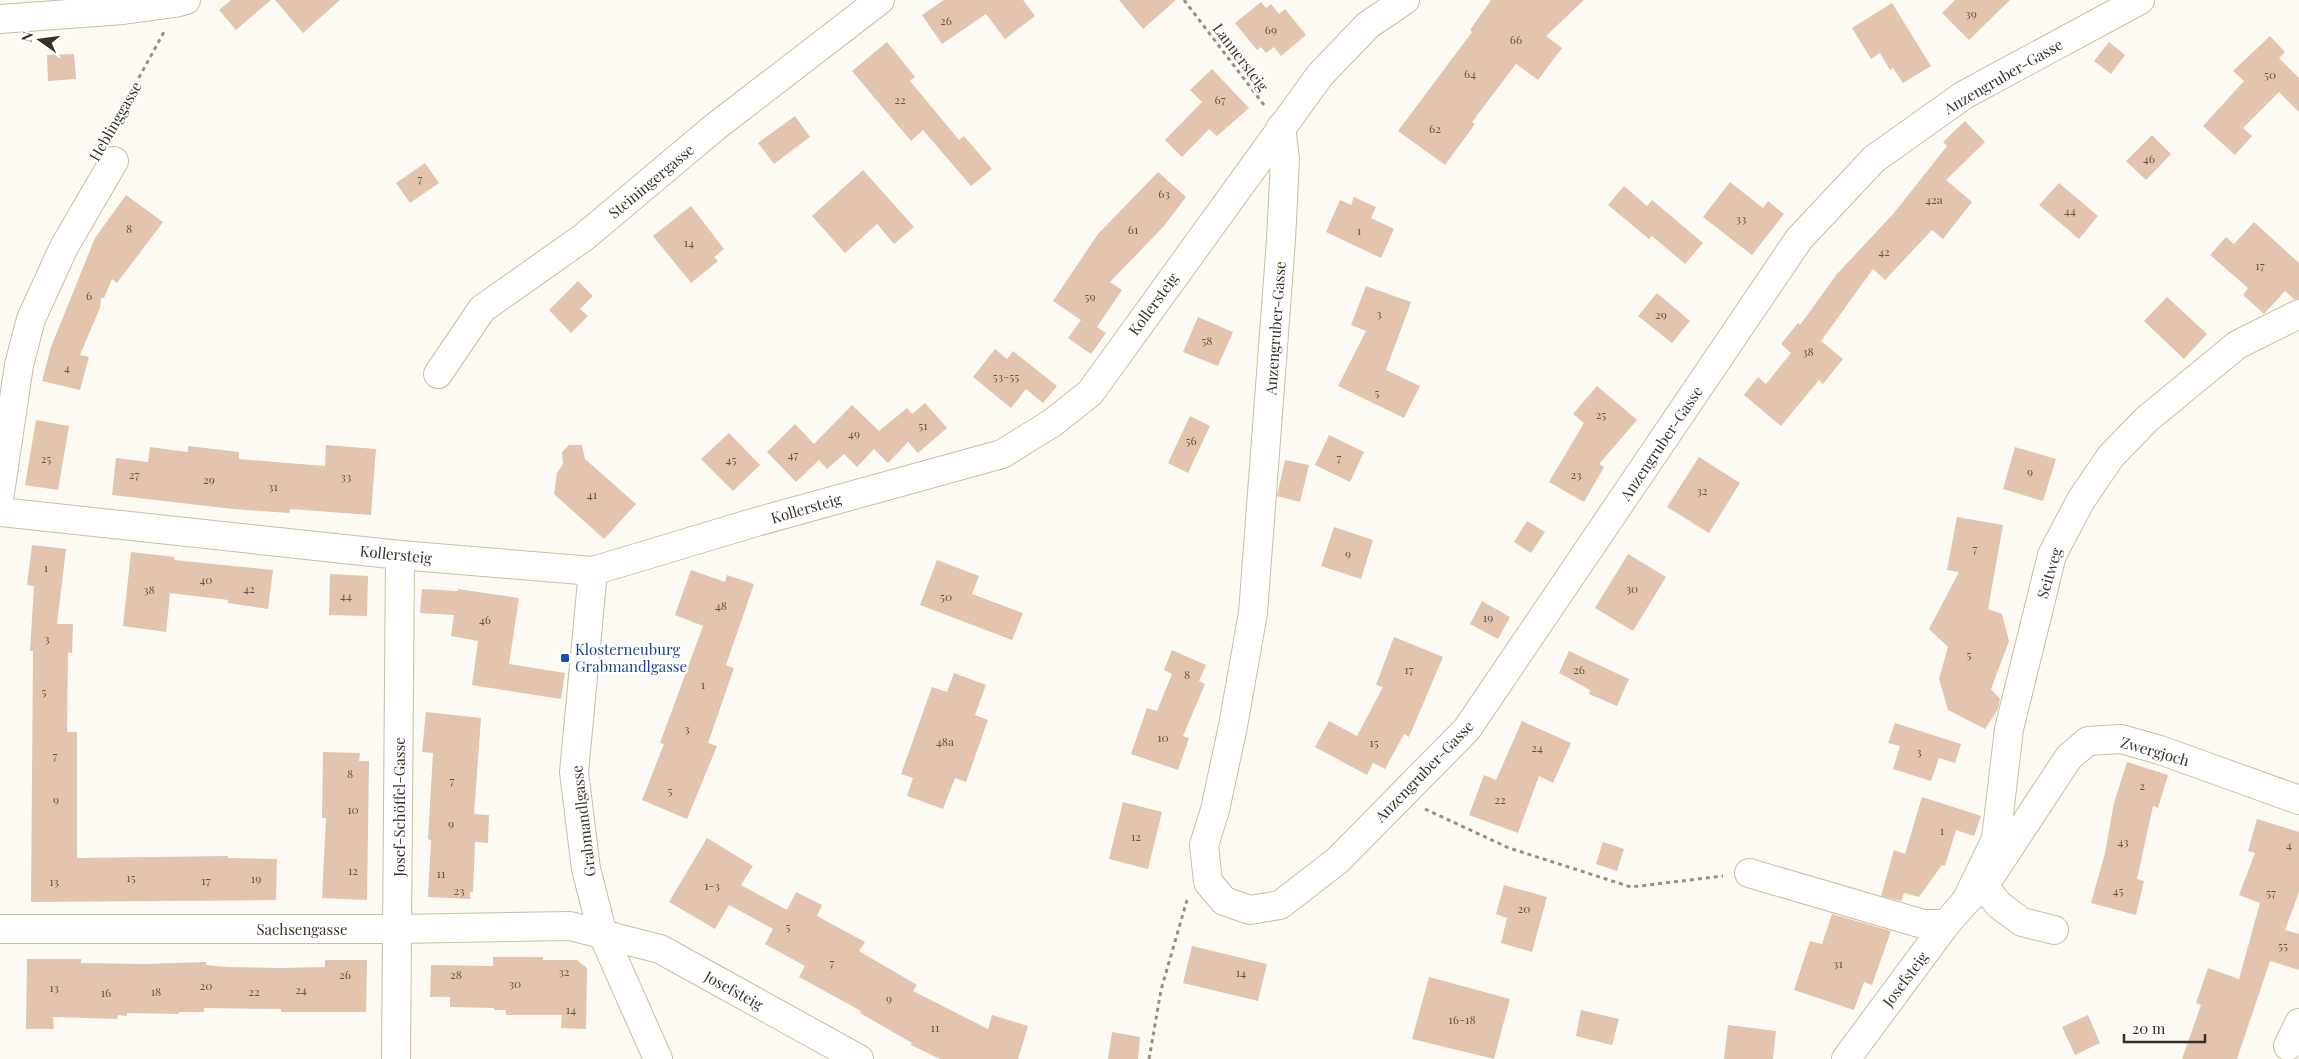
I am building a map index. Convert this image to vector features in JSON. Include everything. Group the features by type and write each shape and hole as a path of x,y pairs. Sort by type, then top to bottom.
{"street":[{"name":"Steiningergasse","path":"438,374 482,309 584,236 715,127 880,0"},
{"name":"Kollersteig","path":"0,512 400,555 593,571 756,522 1002,454 1052,423 1090,393 1320,75 1368,25 1406,0"},
{"name":"Anzengruber-Gasse","path":"1281,127 1285,159 1282,240 1253,613 1233,726 1215,810 1204,845 1208,882 1224,901 1250,910 1280,905 1338,860 1467,729 1799,238 1874,160 1964,95 2140,0"},
{"path":"0,19 123,10 181,2"},
{"name":"Heblinggasse","path":"0,493 19,365 31,319 110,149"},
{"name":"Seitweg","path":"1975,894 1996,838 2009,729 2052,554 2081,500 2112,456 2147,420 2238,345 2299,314"},
{"name":"Josef-Schöffel-Gasse","path":"396,1059 400,555"},
{"name":"Grabmandlgasse","path":"593,571 574,772 586,869 603,936 658,1059"},
{"name":"Zwergjoch","path":"1975,894 2069,757 2088,741 2121,739 2160,750 2299,800"},
{"path":"1749,873 1923,924 1946,924"},
{"path":"1975,894 1999,905 2022,922 2054,930"},
{"name":"Josefsteig","path":"1846,1059 1946,924 1975,894"},
{"name":"Sachsengasse","path":"0,929 398,929 570,926 603,936"},
{"name":"Josefsteig","path":"603,936 660,950 858,1059"}],"path":[{"name":"Lannersteig","path":"1184,0 1281,127"},
{"name":"Heblinggasse","path":"110,149 162,36 181,2"},
{"path":"1400,797 1509,848 1631,888 1749,873"},
{"path":"1149,1059 1161,990 1185,901 1208,882"}],"building":[{"path":"231,0 271,0 236,30 219,10"},
{"path":"275,0 340,0 303,33"},
{"path":"944,0 1023,0 1035,16 1005,39 986,14 942,44 922,15"},
{"path":"1119,0 1176,0 1143,29"},
{"path":"1491,0 1584,0 1546,36 1562,48 1538,80 1516,64 1472,122 1475,124 1445,165 1398,131 1472,32 1470,30"},
{"path":"1955,0 2010,0 1969,40 1942,13"},
{"path":"1261,2 1266,8 1271,4 1279,14 1285,9 1306,35 1281,56 1274,47 1266,53 1261,47 1257,50 1235,23"},
{"path":"1892,3 1931,66 1903,83 1893,68 1890,70 1880,53 1871,59 1852,28"},
{"path":"2270,36 2285,52 2279,58 2299,78 2299,112 2279,92 2243,128 2252,136 2235,155 2203,126 2244,81 2233,71"},
{"path":"887,42 915,77 910,81 959,140 964,136 992,169 971,186 923,130 911,141 852,71"},
{"path":"2109,42 2125,55 2111,74 2094,61"},
{"path":"74,54 76,79 48,81 47,55"},
{"path":"1212,69 1249,108 1217,136 1209,129 1182,157 1165,140 1202,102 1190,90"},
{"path":"795,116 810,137 774,164 758,143"},
{"path":"1965,121 1985,142 1946,180 1972,202 1943,239 1932,230 1885,280 1873,269 1821,341 1843,359 1823,384 1819,380 1781,426 1744,395 1758,377 1766,384 1791,353 1781,344 1798,323 1800,325 1837,274 1894,213 1947,146 1943,142"},
{"path":"2152,135 2171,154 2146,180 2126,161"},
{"path":"425,163 439,183 410,203 396,183"},
{"path":"863,170 914,227 894,244 877,224 845,253 812,216"},
{"path":"1158,172 1186,197 1164,226 1110,282 1122,290 1097,327 1106,333 1091,354 1068,338 1081,320 1053,301 1098,234"},
{"path":"1730,182 1763,208 1768,201 1784,214 1752,255 1703,217"},
{"path":"2059,183 2098,216 2079,239 2039,205"},
{"path":"1624,186 1647,206 1652,200 1703,243 1685,264 1652,236 1649,239 1608,205"},
{"path":"126,195 163,222 117,283 112,279 104,298 101,298 100,308 80,355 89,357 80,390 42,381 51,347 95,238"},
{"path":"1354,197 1376,207 1371,218 1394,229 1381,258 1326,232 1340,200 1351,205"},
{"path":"691,206 724,249 714,257 718,261 691,283 653,236"},
{"path":"2254,222 2299,263 2299,299 2294,299 2285,291 2264,314 2243,295 2248,288 2210,255 2226,237 2234,244"},
{"path":"578,281 593,296 580,309 588,316 571,333 549,310"},
{"path":"1366,286 1411,302 1386,370 1420,386 1404,418 1338,386 1366,331 1351,325"},
{"path":"1657,293 1690,321 1672,343 1638,316"},
{"path":"2167,297 2207,334 2184,359 2144,321"},
{"path":"1198,317 1233,332 1218,366 1183,352"},
{"path":"995,349 1007,359 1013,351 1057,386 1043,403 1026,389 1011,408 973,377"},
{"path":"1597,386 1637,420 1599,464 1604,467 1584,502 1549,482 1584,423 1573,414"},
{"path":"925,403 947,428 918,453 908,442 888,463 874,449 857,467 844,454 827,469 819,460 796,482 767,452 795,424 814,444 852,405 879,431 907,408 912,414"},
{"path":"1190,416 1210,426 1188,473 1168,463"},
{"path":"36,420 69,426 58,490 25,485"},
{"path":"729,433 760,465 733,491 701,459"},
{"path":"1329,435 1364,452 1350,482 1315,465"},
{"path":"326,445 376,449 371,515 290,509 289,513 233,509 112,495 116,458 148,462 150,447 188,452 188,446 239,452 239,459 325,466"},
{"path":"569,445 582,445 585,459 636,504 604,539 554,494 557,473 563,464 562,452"},
{"path":"2015,447 2056,459 2043,501 2003,489"},
{"path":"1699,457 1740,483 1709,533 1667,507"},
{"path":"1285,460 1309,465 1300,502 1277,496"},
{"path":"1957,517 2003,525 1988,609 2002,614 2009,641 1991,689 2000,699 1998,709 1985,729 1948,710 1939,679 1948,647 1929,629 1959,572 1947,570"},
{"path":"1527,521 1545,532 1531,553 1514,542"},
{"path":"1334,527 1373,540 1361,579 1321,566"},
{"path":"32,545 66,549 57,624 73,624 72,653 68,652 67,732 77,732 77,858 228,856 228,858 277,859 276,900 31,902 33,651 30,651 34,586 27,585"},
{"path":"131,552 175,557 174,560 273,570 268,609 228,603 228,600 170,593 166,632 123,626"},
{"path":"1628,554 1666,577 1633,631 1595,608"},
{"path":"937,560 979,576 972,594 1023,613 1012,640 920,605"},
{"path":"691,570 725,582 727,575 754,584 726,665 734,668 708,743 717,746 687,819 642,800 664,744 660,743 703,626 675,615"},
{"path":"330,574 368,576 367,616 329,615"},
{"path":"422,589 458,591 458,589 519,598 509,664 565,673 561,699 472,685 478,641 451,636 454,615 420,613"},
{"path":"1482,601 1510,617 1498,639 1470,624"},
{"path":"1394,637 1443,657 1409,737 1404,734 1385,769 1373,763 1367,775 1315,747 1329,721 1357,736 1383,687 1376,685"},
{"path":"1172,650 1206,665 1199,681 1205,684 1183,736 1189,738 1178,770 1131,754 1147,708 1157,711 1172,674 1164,670"},
{"path":"1569,651 1629,679 1617,706 1589,694 1590,690 1559,673"},
{"path":"954,673 986,685 975,715 988,720 966,782 955,778 943,809 907,796 913,778 901,774 932,687 947,692"},
{"path":"426,712 481,718 474,814 489,815 488,843 475,842 473,892 470,892 470,899 428,897 431,840 428,839 433,753 422,752"},
{"path":"1522,721 1571,743 1553,783 1539,776 1518,833 1469,815 1484,775 1496,780"},
{"path":"1895,723 1961,744 1955,763 1939,758 1931,781 1893,769 1900,746 1888,743"},
{"path":"323,752 360,753 359,761 369,761 367,900 322,898 326,818 322,818"},
{"path":"2127,762 2168,775 2158,808 2153,806 2137,879 2144,881 2136,915 2091,903 2105,853 2114,803"},
{"path":"1922,797 1981,816 1974,836 1956,830 1945,866 1942,865 1919,897 1904,893 1901,901 1881,896 1894,850 1905,854"},
{"path":"1123,802 1162,812 1148,869 1109,859"},
{"path":"2257,819 2299,832 2299,892 2285,930 2299,934 2299,970 2270,961 2237,1059 2182,1059 2201,1005 2196,1003 2208,968 2239,979 2260,903 2239,895 2255,853 2248,851"},
{"path":"707,838 753,866 741,885 787,910 796,892 822,905 817,916 865,942 859,951 917,985 913,991 988,1029 992,1015 1028,1026 1018,1059 940,1059 911,1045 912,1043 860,1013 861,1011 799,977 805,966 765,944 773,929 729,905 715,929 669,902"},
{"path":"1603,842 1624,849 1617,871 1596,864"},
{"path":"1504,885 1547,897 1532,952 1501,943 1507,918 1496,914"},
{"path":"1832,914 1891,931 1872,985 1864,982 1854,1010 1794,990 1810,941 1822,944"},
{"path":"1192,946 1267,964 1258,1001 1183,983"},
{"path":"493,957 543,957 543,960 577,960 587,968 586,1029 561,1028 562,1015 506,1015 506,1010 494,1010 494,1008 450,1007 450,997 430,997 431,965 493,966"},
{"path":"27,959 81,959 81,963 145,964 206,962 206,965 228,967 281,968 325,967 325,960 367,960 366,1012 281,1012 281,1009 204,1008 204,1012 179,1012 179,1014 127,1013 127,1016 118,1015 117,1019 53,1017 54,1029 26,1029"},
{"path":"1429,977 1510,999 1494,1059 1412,1039"},
{"path":"1581,1010 1619,1019 1612,1045 1576,1036"},
{"path":"2088,1015 2100,1043 2075,1055 2062,1027"},
{"path":"1728,1025 1776,1031 1773,1059 1724,1059"},
{"path":"1112,1032 1140,1037 1138,1059 1108,1059"}],"place":[{"name":"Klosterneuburg Grabmandlgasse","path":"565,658"}]}
